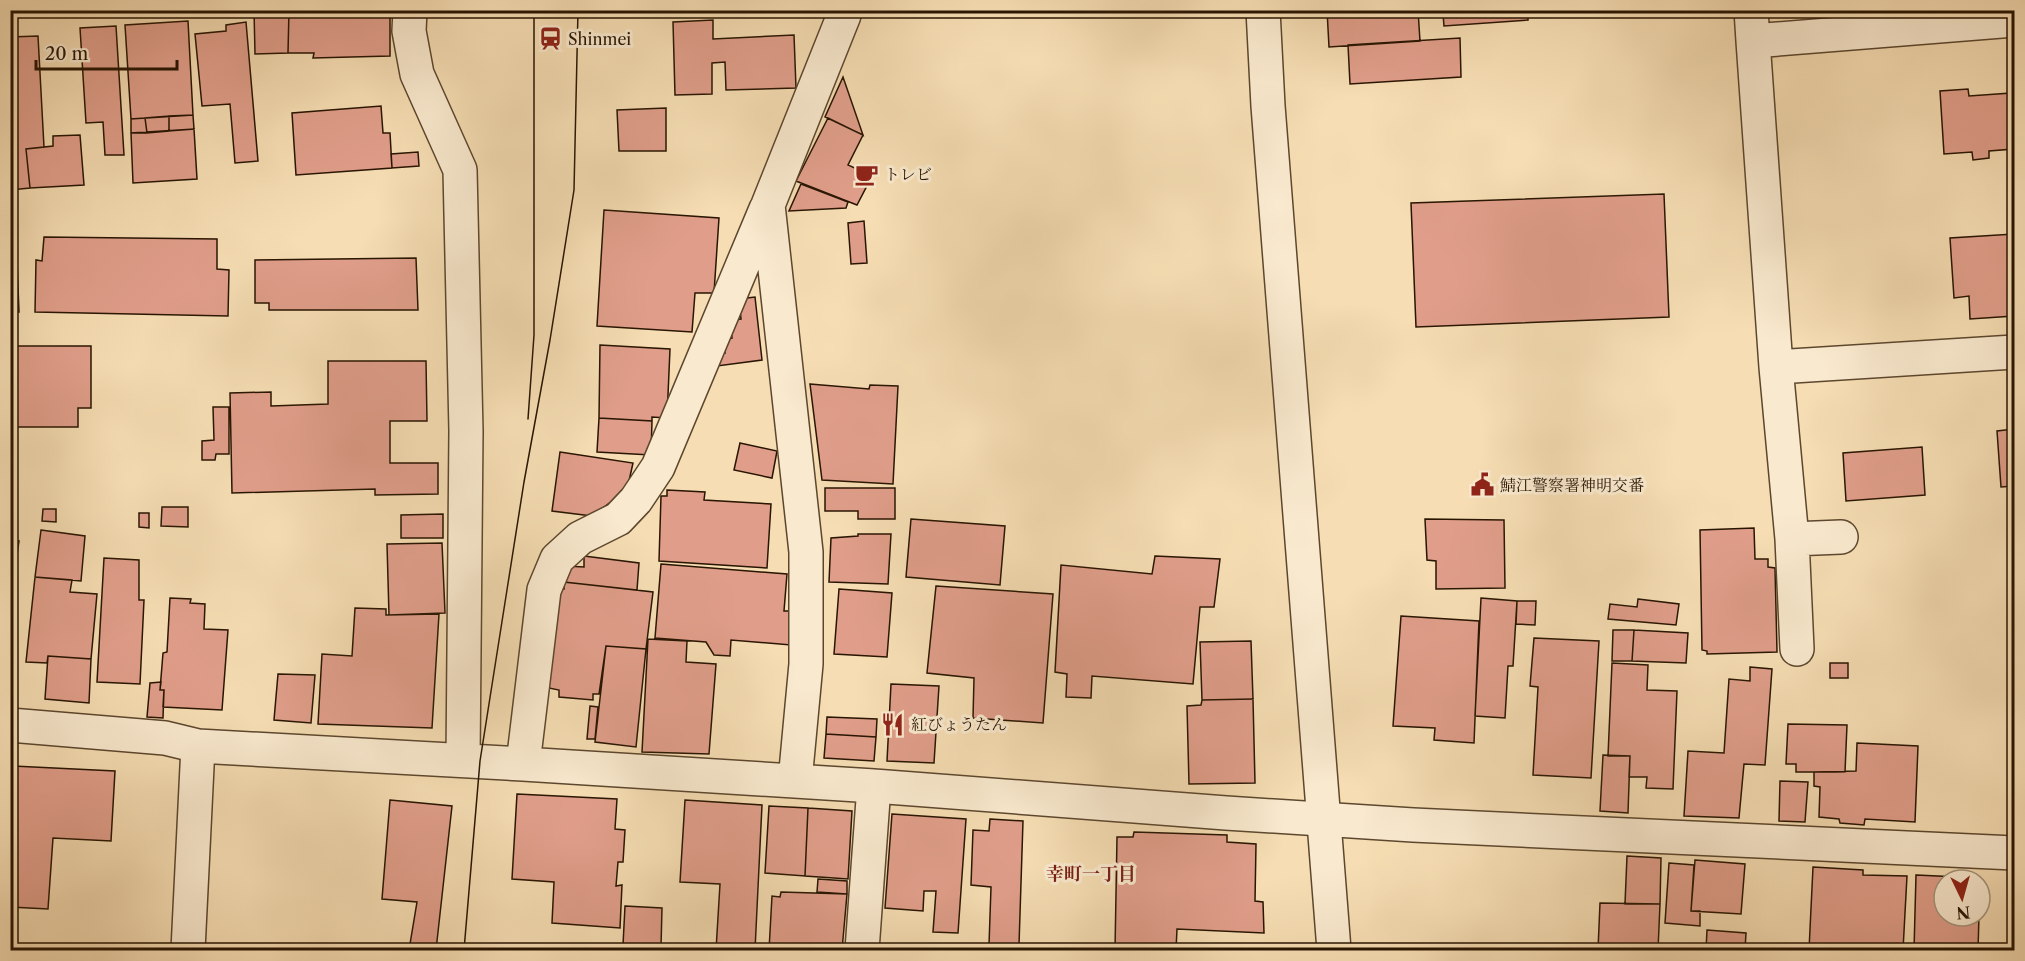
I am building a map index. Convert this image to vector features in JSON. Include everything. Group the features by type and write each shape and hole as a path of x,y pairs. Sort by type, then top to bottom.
{"street":[{"path":"410,10 409,31 417,74 460,170 466,431 464,760"},
{"path":"523,764 544,590 557,559 580,538 618,519 636,500 658,467 768,205 843,10"},
{"path":"1263,10 1268,106 1334,951"},
{"path":"1797,649 1792,539 1776,367 1752,26 2014,20"},
{"path":"768,205 806,552 806,664 795,782"},
{"path":"1776,367 2014,352"},
{"path":"1792,539 1841,537"},
{"path":"10,725 165,738 198,746 874,786 1413,825 2014,853"},
{"path":"188,951 198,746"},
{"path":"862,951 874,786"}],"building":[{"path":"254,10 289,10 288,53 255,54"},
{"path":"289,10 390,10 390,56 313,58 314,53 288,53"},
{"path":"1327,10 1418,10 1420,41 1329,47"},
{"path":"1476,10 1528,10 1528,20 1444,26 1443,14"},
{"path":"713,20 713,39 794,35 796,88 726,90 725,62 712,63 712,94 675,95 673,22"},
{"path":"188,21 193,115 131,119 125,25"},
{"path":"246,22 258,161 235,163 230,104 202,106 195,34 226,31 226,25"},
{"path":"116,26 124,155 105,155 103,122 86,123 80,28"},
{"path":"38,36 44,147 26,149 30,188 10,190 10,37"},
{"path":"1460,38 1461,77 1350,84 1348,45"},
{"path":"843,77 863,135 825,117"},
{"path":"1968,89 1969,96 2011,93 2014,89 2014,149 1989,151 1989,158 1973,160 1972,152 1944,154 1940,91"},
{"path":"381,106 383,133 390,133 392,168 296,175 292,113"},
{"path":"666,108 666,151 619,151 617,110"},
{"path":"193,115 194,129 169,131 169,116"},
{"path":"169,116 169,131 147,133 145,118"},
{"path":"145,118 147,133 131,133 131,119"},
{"path":"828,118 863,135 848,165 872,176 857,205 796,181"},
{"path":"194,129 197,179 133,183 131,133"},
{"path":"80,135 84,185 30,188 26,149 53,146 53,136"},
{"path":"418,152 419,166 392,168 391,154"},
{"path":"801,184 848,202 846,208 789,211"},
{"path":"10,190 17,190 17,226 10,226"},
{"path":"1664,194 1669,317 1416,327 1411,203"},
{"path":"604,210 719,218 714,293 695,293 692,332 597,326"},
{"path":"864,221 867,263 851,264 848,223"},
{"path":"2014,234 2014,316 1970,319 1969,296 1954,298 1950,238"},
{"path":"44,237 217,239 217,269 229,270 228,316 35,312 36,260 42,261"},
{"path":"10,238 16,238 19,312 10,312"},
{"path":"416,258 418,310 269,310 269,303 255,303 255,260"},
{"path":"755,297 762,360 717,366 716,354 725,353 723,339 732,338 730,320 741,319 739,299"},
{"path":"600,345 670,349 667,418 652,417 652,421 599,418"},
{"path":"10,346 91,346 91,408 78,408 78,427 10,427"},
{"path":"328,361 426,361 427,421 390,421 390,463 438,463 438,494 375,495 375,489 232,493 230,393 271,392 271,406 328,404"},
{"path":"810,384 869,389 870,385 898,386 893,484 822,480"},
{"path":"213,407 229,407 229,454 216,454 215,460 202,460 202,441 214,440"},
{"path":"599,418 652,421 651,455 597,452"},
{"path":"2014,429 2014,486 2001,487 1997,431"},
{"path":"740,443 777,451 772,478 734,470"},
{"path":"1922,447 1925,495 1846,501 1843,453"},
{"path":"560,452 633,463 627,490 592,516 552,511"},
{"path":"825,488 895,488 895,519 858,519 858,511 825,511"},
{"path":"667,490 705,492 704,500 771,504 767,568 659,561 661,496 667,496"},
{"path":"162,507 188,507 188,527 161,526"},
{"path":"43,509 56,509 56,522 42,521"},
{"path":"139,513 149,513 149,528 139,527"},
{"path":"443,514 443,538 401,538 401,515"},
{"path":"911,519 1005,526 1000,585 906,577"},
{"path":"1425,519 1504,520 1505,588 1436,589 1436,561 1427,560"},
{"path":"1754,528 1755,559 1768,559 1768,567 1775,568 1777,652 1707,654 1707,651 1702,650 1700,530"},
{"path":"41,530 85,536 81,581 35,577"},
{"path":"858,534 891,534 888,584 829,582 831,538 858,536"},
{"path":"10,540 19,541 10,603"},
{"path":"442,543 445,613 389,615 387,544"},
{"path":"584,556 639,563 637,590 564,582 566,566 584,567"},
{"path":"1155,556 1220,559 1214,607 1200,607 1193,684 1092,676 1091,698 1066,697 1067,674 1055,672 1061,565 1152,574"},
{"path":"104,558 139,560 139,600 144,600 140,684 97,682"},
{"path":"661,564 787,574 784,611 793,611 791,645 731,640 730,656 714,655 706,642 655,638"},
{"path":"35,577 72,580 70,592 97,594 91,659 48,656 47,663 26,662"},
{"path":"564,582 653,592 646,649 606,646 599,694 593,694 593,700 559,697 559,690 544,687 555,589 564,589"},
{"path":"936,586 1053,594 1043,723 973,718 974,678 927,673"},
{"path":"839,589 892,593 887,657 834,654"},
{"path":"170,598 191,599 190,603 205,604 204,629 228,630 222,710 163,707 164,690 160,690 163,653 167,652"},
{"path":"1481,598 1517,601 1513,666 1508,666 1505,718 1475,716"},
{"path":"1638,599 1679,604 1676,625 1608,619 1610,604 1637,607"},
{"path":"1517,601 1536,601 1535,625 1516,624"},
{"path":"355,608 386,609 386,615 439,614 432,728 318,724 322,654 352,656"},
{"path":"1401,616 1479,621 1474,743 1434,740 1435,728 1393,726"},
{"path":"1613,630 1634,630 1632,661 1612,661"},
{"path":"1634,630 1688,633 1686,663 1632,661"},
{"path":"1534,638 1599,641 1591,778 1533,775 1538,687 1530,686"},
{"path":"648,639 687,641 686,662 716,664 709,754 642,752"},
{"path":"1251,641 1253,699 1202,700 1200,642"},
{"path":"606,646 646,649 636,747 595,742"},
{"path":"48,656 91,659 89,703 45,699"},
{"path":"1612,663 1648,665 1647,690 1677,691 1673,789 1646,788 1647,777 1629,777 1630,756 1608,756"},
{"path":"1830,663 1848,663 1848,678 1830,678"},
{"path":"1750,667 1772,669 1765,765 1744,764 1739,818 1684,816 1688,751 1724,753 1729,679 1750,681"},
{"path":"278,674 315,675 311,723 274,720"},
{"path":"161,682 160,690 164,690 163,718 147,717 150,683"},
{"path":"891,684 939,686 934,763 887,761"},
{"path":"1253,699 1255,783 1189,784 1187,706 1201,705 1202,700"},
{"path":"590,706 598,707 595,739 587,739"},
{"path":"827,717 877,719 876,737 826,734"},
{"path":"1788,724 1847,725 1845,772 1796,772 1796,764 1786,764"},
{"path":"826,734 876,737 874,761 824,758"},
{"path":"1857,743 1918,746 1915,822 1865,819 1864,825 1840,823 1839,819 1819,817 1820,787 1814,786 1814,772 1856,771"},
{"path":"1603,755 1630,756 1628,813 1600,811"},
{"path":"13,766 115,771 111,841 53,838 48,909 10,907 10,866 17,790 12,790"},
{"path":"1780,781 1808,782 1805,822 1779,821"},
{"path":"517,794 617,799 615,829 625,830 623,862 618,862 616,886 622,885 620,928 552,923 554,882 512,879"},
{"path":"390,800 452,806 436,950 409,950 417,902 382,899"},
{"path":"685,800 762,805 755,950 716,950 720,884 680,882"},
{"path":"769,806 808,808 805,876 765,873"},
{"path":"808,808 852,811 848,879 805,876"},
{"path":"892,814 966,819 958,933 933,932 936,891 924,891 923,911 885,908"},
{"path":"990,819 1023,821 1019,945 989,945 991,887 971,885 973,830 989,831"},
{"path":"1134,832 1227,835 1227,842 1256,844 1255,901 1263,902 1264,933 1177,929 1176,950 1115,950 1117,837 1133,837"},
{"path":"1627,856 1661,858 1660,904 1625,904"},
{"path":"1695,860 1745,864 1741,914 1691,911"},
{"path":"1669,863 1694,865 1691,911 1700,911 1700,926 1665,923"},
{"path":"1813,867 1863,870 1863,875 1907,876 1903,950 1809,950"},
{"path":"1916,875 1932,876 1932,928 1979,928 1978,950 1914,950"},
{"path":"818,879 847,881 847,894 817,892"},
{"path":"781,892 847,894 842,950 769,950 772,896 780,897"},
{"path":"1600,903 1660,904 1658,950 1598,950"},
{"path":"625,906 662,908 661,947 623,945"},
{"path":"1707,930 1746,933 1745,950 1706,950"},
{"path":"961,944 1019,945 1019,950 961,950"}],"tram line":[{"path":"528,419 534,335 534,10"},
{"path":"464,950 480,761 524,482 574,190 578,10"}],"place":[{"name":"Shinmei","path":"550,39"},
{"name":"トレビ","path":"866,174"},
{"name":"鯖江警察署神明交番","path":"1482,485"},
{"name":"紅びょうたん","path":"893,724"}],"district":[{"name":"幸町一丁目","path":"1091,874"}]}
